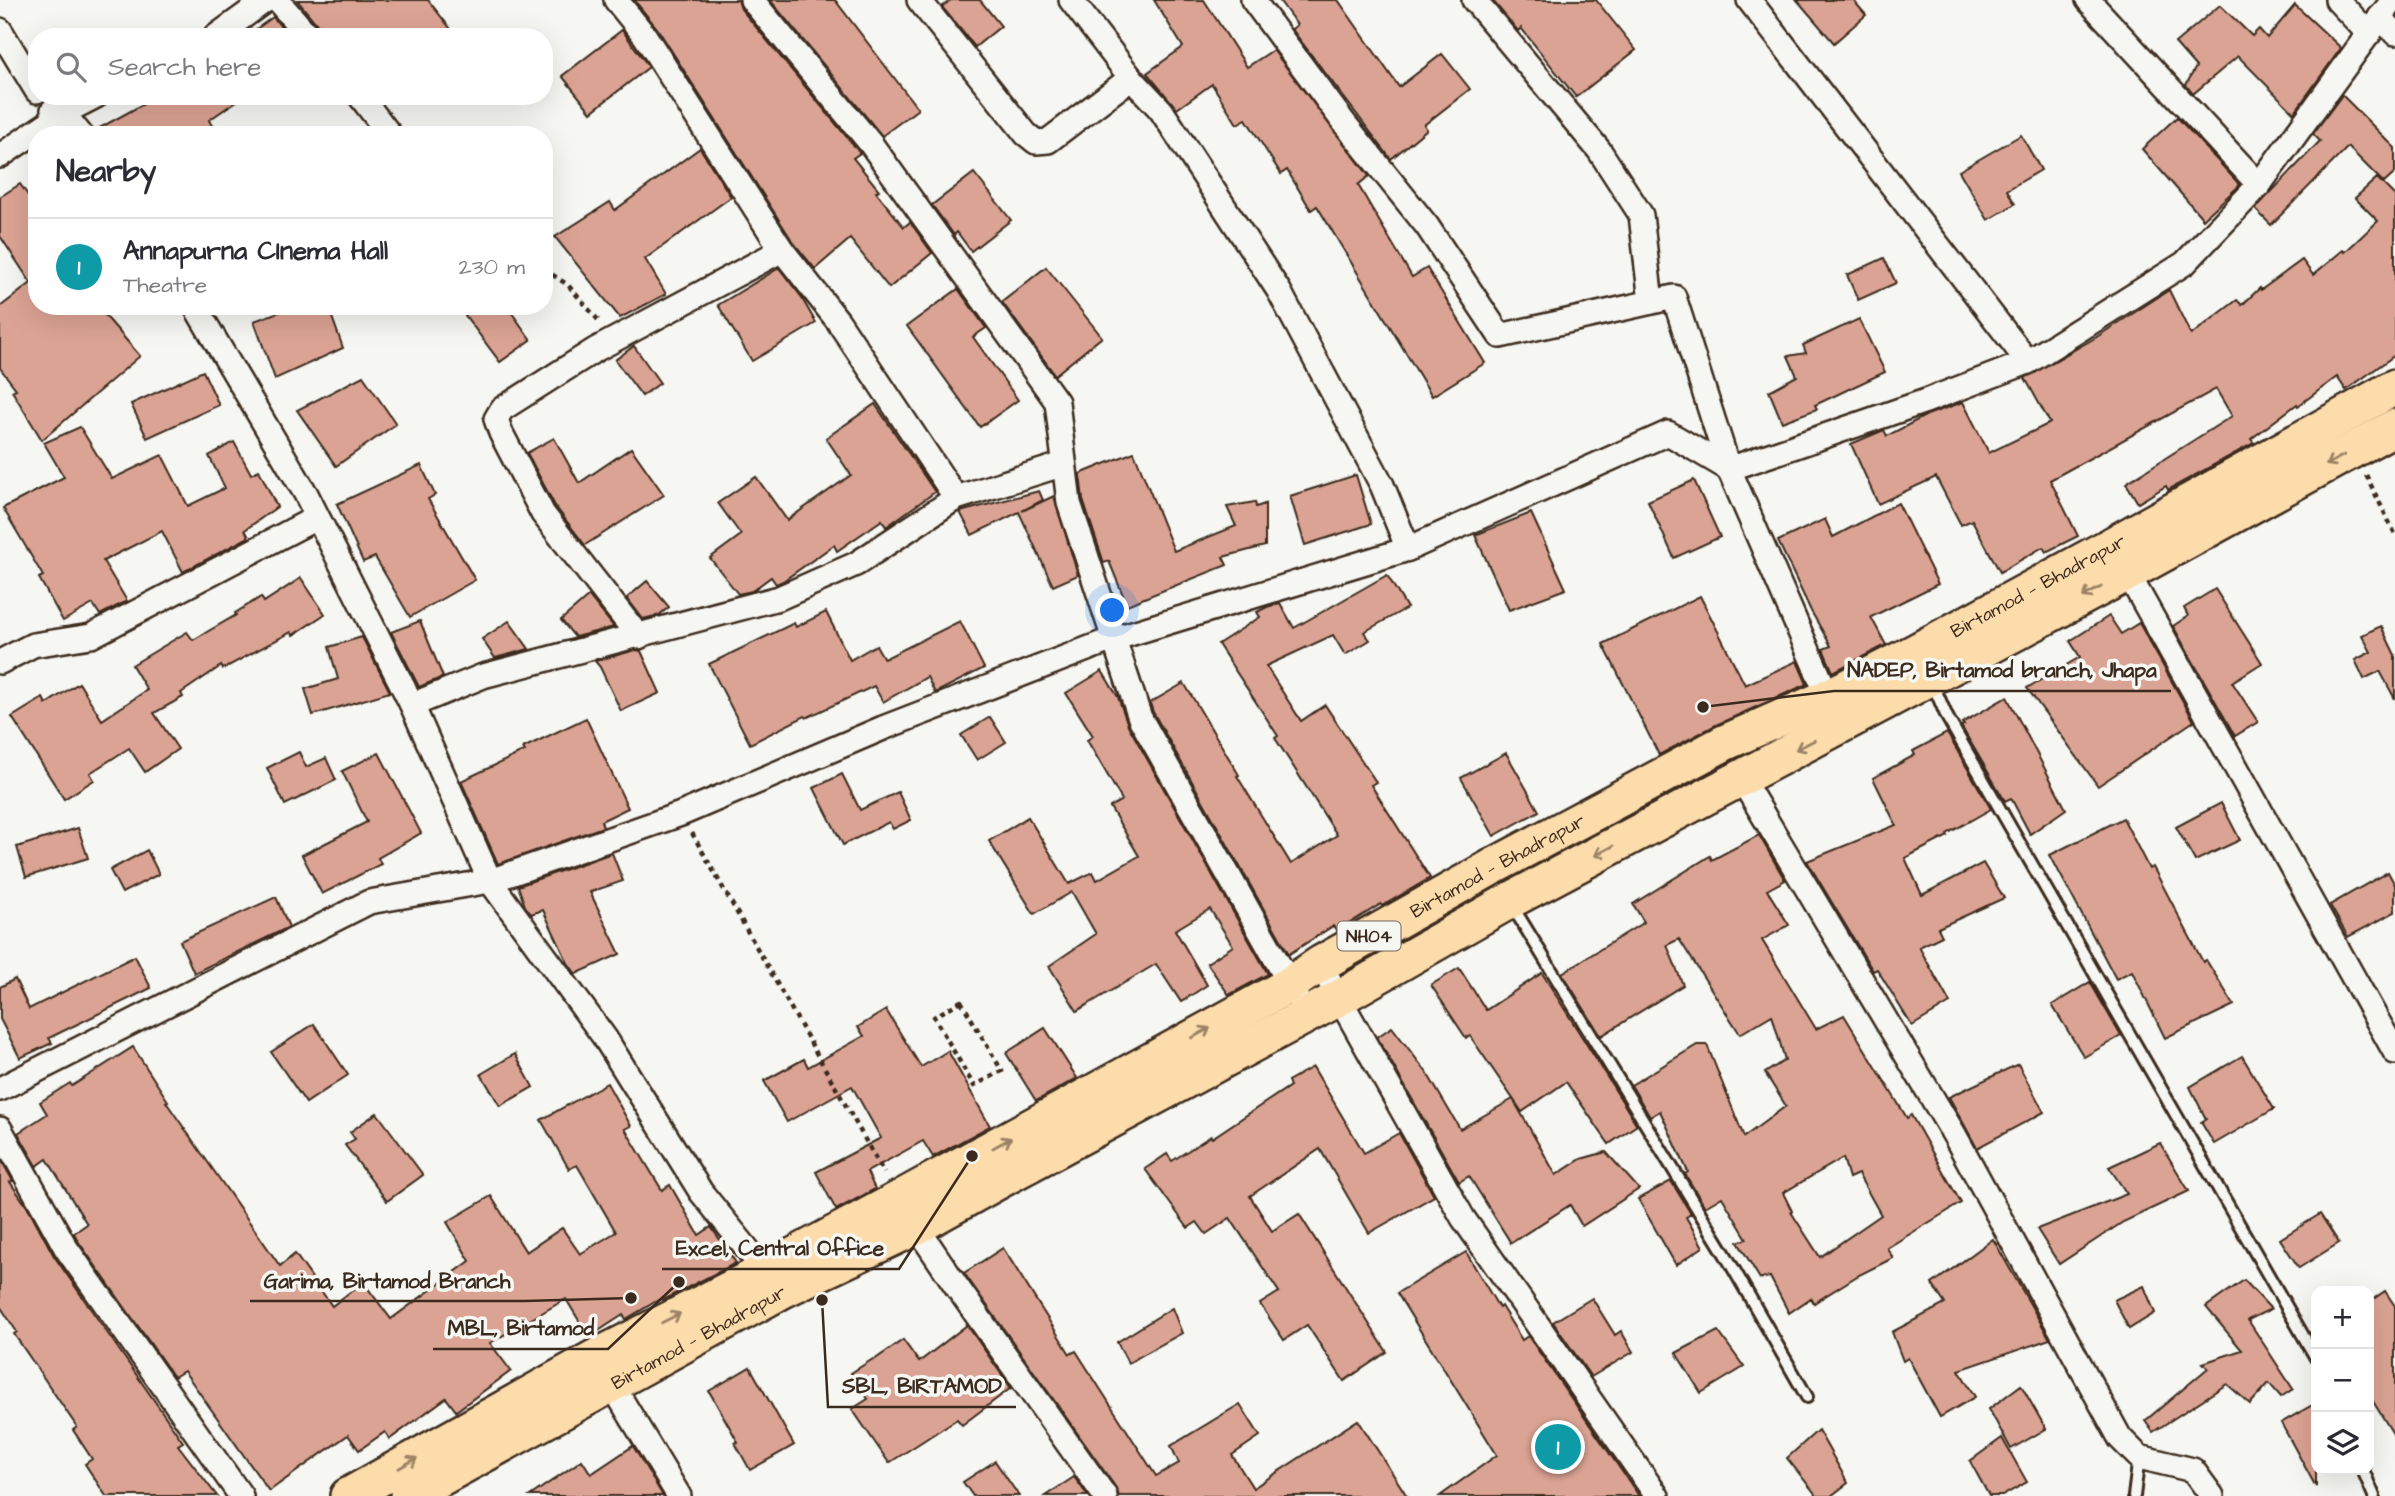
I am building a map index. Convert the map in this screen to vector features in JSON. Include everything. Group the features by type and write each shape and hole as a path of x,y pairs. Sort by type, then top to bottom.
{"main road":[{"name":"Birtamod — Bhadrapur","path":"1312,999 1320,964 1492,867 1724,743 1835,712 1930,677 2395,387"},
{"name":"Birtamod — Bhadrapur","path":"348,1496 603,1370 783,1290 908,1213 1312,999 1509,901 1741,778 1835,712 2120,559 2354,450 2395,427"},
{"name":"Birtamod — Bhadrapur","path":"408,1496 603,1370 765,1271 908,1213"}],"street":[{"path":"227,28 266,0"},
{"path":"277,0 301,28"},
{"path":"616,0 645,36 782,250 838,321 956,498"},
{"path":"752,0 871,144 1057,402 1069,503 1140,718 1262,933 1312,999 1657,1496"},
{"path":"919,0 1026,134 1036,142 1048,141 1131,78"},
{"path":"1071,0 1131,78 1161,110 1279,291 1382,485 1408,549"},
{"path":"1253,0 1345,124 1427,226 1500,336 1674,297 1729,469 1835,712"},
{"path":"1474,0 1599,150 1641,215 1651,302"},
{"path":"1749,0 2028,362"},
{"path":"2088,0 2259,185"},
{"path":"0,1089 369,902 490,881 681,814 883,728 1113,639 1408,549 1668,433 1729,469 1923,402 2028,362 2185,263 2259,185 2384,21 2337,0"},
{"path":"0,30 28,76"},
{"path":"49,105 60,116 79,105"},
{"path":"367,105 383,126"},
{"path":"63,113 74,126"},
{"path":"44,126 63,113"},
{"path":"0,156 28,137"},
{"path":"639,637 543,514 496,419 502,410 595,350 782,250"},
{"path":"200,315 306,494 412,705 490,881 606,1038 701,1192 765,1271"},
{"path":"412,705 483,676 779,598 856,564 956,498 1064,464"},
{"path":"0,662 33,645 92,636 316,518"},
{"path":"2120,559 2395,1052"},
{"path":"1741,778 1955,1136 2120,1438 2139,1457 2193,1470 2212,1496"},
{"path":"0,1129 66,1248 241,1496"},
{"path":"908,1213 1104,1496"},
{"path":"603,1370 679,1496"}],"lane":[{"path":"1930,677 1947,717 2311,1349"},
{"path":"1509,901 1725,1254 1807,1397"},
{"path":"2134,1496 2139,1457"},
{"path":"2365,1475 2374,1496"}],"path":[{"path":"553,275 568,285 614,340"},
{"path":"2354,450 2395,534"},
{"path":"681,814 908,1213"},
{"path":"961,1001 1002,1071 974,1086 934,1017 961,1001"}],"building":[{"path":"297,0 428,0 450,28 320,28"},
{"path":"634,0 738,0 741,9 860,153 853,158 879,190 876,192 904,227 910,222 932,253 889,288 850,239 815,269 793,242 657,28"},
{"path":"770,0 835,0 918,109 882,136"},
{"path":"951,0 980,0 1001,26 975,47 942,7"},
{"path":"1154,0 1204,0 1247,67 1273,50 1369,176 1358,185 1412,277 1427,268 1485,363 1432,396 1317,206 1311,210 1287,170 1281,174 1246,119 1237,124 1212,84 1177,109 1147,73 1183,47"},
{"path":"1279,0 1338,0 1399,87 1442,54 1470,89 1424,125 1427,129 1391,159 1292,29 1297,25"},
{"path":"1492,0 1596,0 1636,50 1576,97 1521,28 1518,31"},
{"path":"1797,0 1853,0 1866,15 1834,43"},
{"path":"2220,5 2252,36 2259,29 2267,38 2295,5 2341,48 2294,113 2238,56 2193,94 2186,85 2196,67 2175,43"},
{"path":"273,17 282,28 258,28"},
{"path":"622,30 649,67 591,112 562,76"},
{"path":"2342,95 2395,148 2395,173 2384,183 2348,147 2271,225 2255,209 2320,141 2313,134"},
{"path":"142,105 231,105 209,120 212,126 103,126"},
{"path":"2177,117 2240,185 2203,219 2142,149"},
{"path":"2021,135 2041,170 2007,190 2015,204 1988,220 1959,171"},
{"path":"700,148 731,197 645,259 666,294 620,318 555,237 610,202 615,210"},
{"path":"974,173 1011,220 971,251 957,232 954,235 932,205"},
{"path":"2377,178 2395,196 2395,355 2346,390 2337,377 2251,439 2254,443 2168,490 2166,486 2138,503 2126,483 2232,416 2216,389 2050,480 2078,536 2046,552 2043,547 2000,572 1972,520 1961,525 1936,477 1878,504 1851,444 1884,430 1887,436 1927,415 1963,402 1989,453 2050,423 2025,378 2095,338 2169,290 2191,335 2237,300 2242,305 2260,288 2261,290 2302,260 2313,275 2343,250 2345,252 2378,221 2355,198"},
{"path":"20,184 28,195 28,278 0,236 0,197"},
{"path":"1884,258 1896,283 1858,300 1847,275"},
{"path":"1046,267 1102,337 1055,375 1002,302"},
{"path":"779,268 800,295 816,323 752,361 718,305"},
{"path":"28,285 28,315 105,315 140,356 42,440 12,391 16,389 0,368 0,307"},
{"path":"958,289 986,328 973,337 1018,400 980,427 907,326"},
{"path":"270,315 331,315 343,348 275,379 254,321"},
{"path":"465,315 513,315 531,340 500,362"},
{"path":"1859,319 1885,372 1815,405 1817,409 1782,422 1769,391 1797,376 1788,356 1806,353 1803,345"},
{"path":"634,346 660,383 642,396 615,360"},
{"path":"203,371 219,405 147,438 131,404"},
{"path":"363,376 396,424 336,466 297,410"},
{"path":"875,404 935,492 886,527 882,520 837,551 834,545 783,581 776,584 771,577 752,591 738,594 710,558 741,535 718,503 756,477 787,520 851,475 826,438"},
{"path":"80,427 112,479 162,455 188,506 225,488 209,456 234,442 251,474 259,470 277,507 245,530 249,537 183,572 162,531 103,561 127,601 100,615 93,604 63,621 39,578 43,576 3,508 64,477 44,443"},
{"path":"554,438 579,483 631,448 664,495 585,545 555,506 527,453"},
{"path":"1134,452 1174,551 1236,526 1227,507 1255,502 1256,507 1265,504 1265,546 1223,557 1227,565 1127,605 1109,561 1104,563 1083,500 1080,474"},
{"path":"421,465 435,495 428,499 475,580 410,617 375,557 363,562 337,504"},
{"path":"1356,475 1371,524 1305,545 1290,496"},
{"path":"1694,480 1720,537 1674,558 1648,501"},
{"path":"1039,491 1043,500 1022,511 1054,496 1078,575 1053,586 1019,512 972,535 960,512"},
{"path":"1898,503 1938,584 1871,617 1886,645 1833,672 1823,649 1831,646 1778,541 1825,519 1833,537"},
{"path":"1531,513 1566,589 1509,610 1475,535"},
{"path":"1387,575 1407,608 1364,632 1370,640 1345,655 1333,635 1266,666 1301,721 1325,705 1376,782 1371,785 1430,878 1337,931 1333,926 1289,954 1150,703 1184,683 1291,864 1337,835 1275,738 1278,736 1218,644 1260,617 1257,612 1267,607 1280,603 1294,628"},
{"path":"301,578 325,614 293,635 291,632 223,669 221,666 181,693 183,697 154,713 178,749 145,772 129,748 90,773 94,780 64,799 12,717 43,698 46,704 79,683 102,720 147,690 132,665 187,632 193,640 261,597 264,602"},
{"path":"647,581 669,607 659,615 643,619 627,598"},
{"path":"2215,589 2262,663 2232,682 2258,722 2235,736 2173,626 2188,616 2184,608"},
{"path":"589,596 614,627 575,637 561,620"},
{"path":"1700,596 1745,685 1797,661 1807,684 1716,725 1659,755 1603,644"},
{"path":"826,612 850,660 876,645 884,659 960,621 984,668 935,693 927,677 883,702 874,686 750,744 709,664 794,623 796,627"},
{"path":"2109,616 2121,634 2139,623 2194,721 2098,786 2027,688 2080,657 2070,641"},
{"path":"420,621 443,677 419,687 391,632"},
{"path":"509,621 529,649 495,658 482,639"},
{"path":"2381,626 2395,655 2395,699 2380,671 2364,679 2355,660 2371,652 2362,635"},
{"path":"362,637 390,692 313,715 305,689 338,679 329,647"},
{"path":"641,651 660,693 621,711 595,661"},
{"path":"1102,671 1118,697 1128,725 1268,974 1229,995 1207,963 1233,946 1210,909 1175,930 1207,985 1181,1002 1156,964 1077,1011 1049,966 1096,934 1072,892 1034,914 989,841 1028,817 1069,884 1093,872 1097,880 1139,856 1110,807 1122,800 1087,740 1093,736 1066,693"},
{"path":"2007,697 2066,809 2030,834 2011,798 2005,801 1961,726"},
{"path":"990,717 1006,742 977,760 961,735"},
{"path":"586,718 628,808 601,821 603,827 498,864 461,781"},
{"path":"1947,733 1991,809 1947,834 1948,836 1905,858 1922,895 1983,863 2004,898 1938,928 1942,936 1919,947 1950,1003 1912,1026 1877,969 1873,971 1807,861 1896,825 1873,778 1915,755 1913,751"},
{"path":"299,752 306,767 326,758 336,780 285,805 267,768"},
{"path":"379,753 421,833 378,858 381,864 322,894 302,855 367,822 342,771"},
{"path":"1506,753 1539,811 1494,836 1461,778"},
{"path":"842,774 860,810 898,792 911,820 893,829 889,822 843,845 814,788"},
{"path":"2221,803 2240,840 2195,861 2176,827"},
{"path":"2123,818 2149,869 2153,867 2203,962 2206,960 2234,1005 2165,1038 2132,971 2116,979 2050,855"},
{"path":"78,828 88,858 26,877 17,847"},
{"path":"1759,835 1785,880 1767,890 1789,925 1762,940 1816,1029 1844,1015 1907,1118 1911,1115 1961,1203 1887,1248 1893,1258 1857,1276 1814,1303 1811,1298 1789,1313 1770,1277 1760,1279 1738,1242 1747,1239 1722,1197 1705,1207 1685,1174 1688,1172 1660,1111 1650,1117 1631,1085 1697,1045 1707,1045 1744,1137 1786,1106 1765,1073 1785,1060 1772,1015 1740,1034 1679,939 1667,945 1683,985 1601,1036 1562,973 1644,922 1633,904 1710,856 1712,860","holes":["1843,1158 1849,1178 1858,1174 1881,1215 1820,1257 1791,1212 1783,1193"]},
{"path":"147,850 159,874 122,893 110,870"},
{"path":"612,853 623,881 590,892 620,954 576,974 543,910 531,914 518,886"},
{"path":"2388,872 2395,885 2395,912 2348,937 2330,905"},
{"path":"276,897 289,927 194,973 180,941"},
{"path":"135,956 151,988 49,1038 52,1043 20,1058 0,1019 0,987 15,979 29,1009"},
{"path":"1459,968 1486,1010 1542,973 1637,1125 1609,1144 1566,1082 1522,1112 1470,1036 1466,1038 1431,985"},
{"path":"2090,982 2121,1036 2084,1057 2052,1005"},
{"path":"886,1010 921,1067 948,1051 990,1126 933,1157 923,1141 867,1172 875,1189 836,1210 816,1172 881,1138 852,1086 787,1122 764,1081 804,1059 808,1067 864,1036 858,1027"},
{"path":"314,1024 348,1075 306,1103 271,1052"},
{"path":"1392,1027 1427,1073 1460,1129 1513,1099 1556,1175 1581,1159 1606,1152 1639,1189 1582,1226 1570,1205 1511,1243 1469,1176 1459,1182 1377,1037"},
{"path":"1045,1028 1077,1078 1036,1101 1006,1053"},
{"path":"133,1047 168,1101 166,1102 280,1266 295,1254 332,1306 363,1282 391,1319 470,1261 447,1222 491,1196 526,1252 562,1228 580,1254 616,1232 577,1165 569,1169 541,1120 607,1083 631,1126 625,1129 662,1190 670,1185 699,1235 711,1227 736,1263 663,1300 662,1298 626,1319 623,1315 589,1337 566,1299 490,1343 511,1371 456,1411 446,1398 390,1439 385,1432 359,1450 348,1435 269,1491 184,1371 174,1377 78,1241 74,1233 87,1224 47,1159 37,1166 18,1133 47,1114 40,1102 70,1083 72,1086"},
{"path":"515,1054 533,1087 500,1106 481,1074"},
{"path":"2242,1056 2274,1109 2214,1144 2201,1122 2206,1119 2190,1087"},
{"path":"2018,1064 2044,1112 1977,1148 1949,1097"},
{"path":"1313,1067 1364,1153 1399,1133 1434,1196 1369,1233 1320,1149 1250,1196 1272,1231 1299,1214 1387,1352 1344,1381 1307,1325 1284,1340 1260,1304 1279,1292 1230,1218 1206,1234 1197,1222 1188,1228 1145,1169 1167,1154 1172,1161 1211,1136 1212,1138 1290,1086 1288,1081"},
{"path":"377,1113 423,1175 387,1201 345,1145 355,1139 350,1132"},
{"path":"2160,1143 2189,1191 2123,1222 2059,1264 2037,1229 2127,1194 2109,1167"},
{"path":"0,1158 13,1181 10,1182 30,1211 54,1256 183,1442 178,1445 217,1496 106,1496 85,1464 92,1459 73,1430 77,1427 14,1334 17,1332 0,1306"},
{"path":"1671,1181 1691,1214 1686,1217 1703,1247 1676,1265 1638,1199"},
{"path":"2320,1214 2339,1243 2299,1268 2280,1239"},
{"path":"1993,1239 2050,1339 1959,1370 1975,1397 1940,1417 1908,1358 1903,1361 1892,1332 1945,1304 1932,1284"},
{"path":"1003,1248 1070,1354 1076,1351 1156,1476 1179,1463 1171,1446 1240,1404 1260,1436 1232,1455 1253,1488 1358,1420 1407,1496 1119,1496 1116,1488 964,1273"},
{"path":"1466,1252 1499,1308 1501,1306 1522,1340 1528,1336 1639,1496 1440,1496 1497,1455 1397,1293"},
{"path":"2244,1280 2271,1309 2248,1320 2293,1389 2281,1397 2269,1383 2250,1404 2227,1384 2153,1432 2145,1421 2208,1368 2203,1363 2242,1350 2206,1307"},
{"path":"2144,1286 2155,1313 2129,1329 2114,1300"},
{"path":"2385,1291 2395,1306 2395,1437 2374,1403 2374,1299"},
{"path":"1592,1298 1615,1335 1621,1331 1633,1352 1591,1377 1553,1322"},
{"path":"1172,1308 1182,1333 1128,1363 1117,1342"},
{"path":"967,1325 1011,1388 962,1425 957,1419 889,1463 852,1409 868,1399 851,1373 903,1340 919,1362"},
{"path":"1718,1331 1744,1367 1701,1393 1676,1353"},
{"path":"750,1367 794,1445 750,1470 735,1443 738,1442 709,1391"},
{"path":"2021,1385 2046,1429 2011,1449 1989,1409"},
{"path":"2311,1406 2311,1475 2316,1475 2316,1487 2281,1423"},
{"path":"1818,1430 1848,1483 1831,1496 1817,1496 1787,1458"},
{"path":"2002,1438 2027,1482 2002,1496 1989,1496 1970,1461"},
{"path":"633,1446 663,1496 530,1496 582,1460 591,1474"},
{"path":"995,1461 1019,1496 973,1496 963,1482"},
{"path":"1074,1477 1088,1496 1045,1496"}],"place":[{"name":"NADEP, Birtamod branch, Jhapa","path":"1703,707"},
{"name":"Excel, Central Office","path":"972,1156"},
{"name":"MBL, Birtamod","path":"679,1282"},
{"name":"Garima, Birtamod Branch","path":"631,1298"},
{"name":"SBL, BIRTAMOD","path":"822,1300"},
{"name":"Annapurna CInema Hall","path":"1558,1447"}]}
